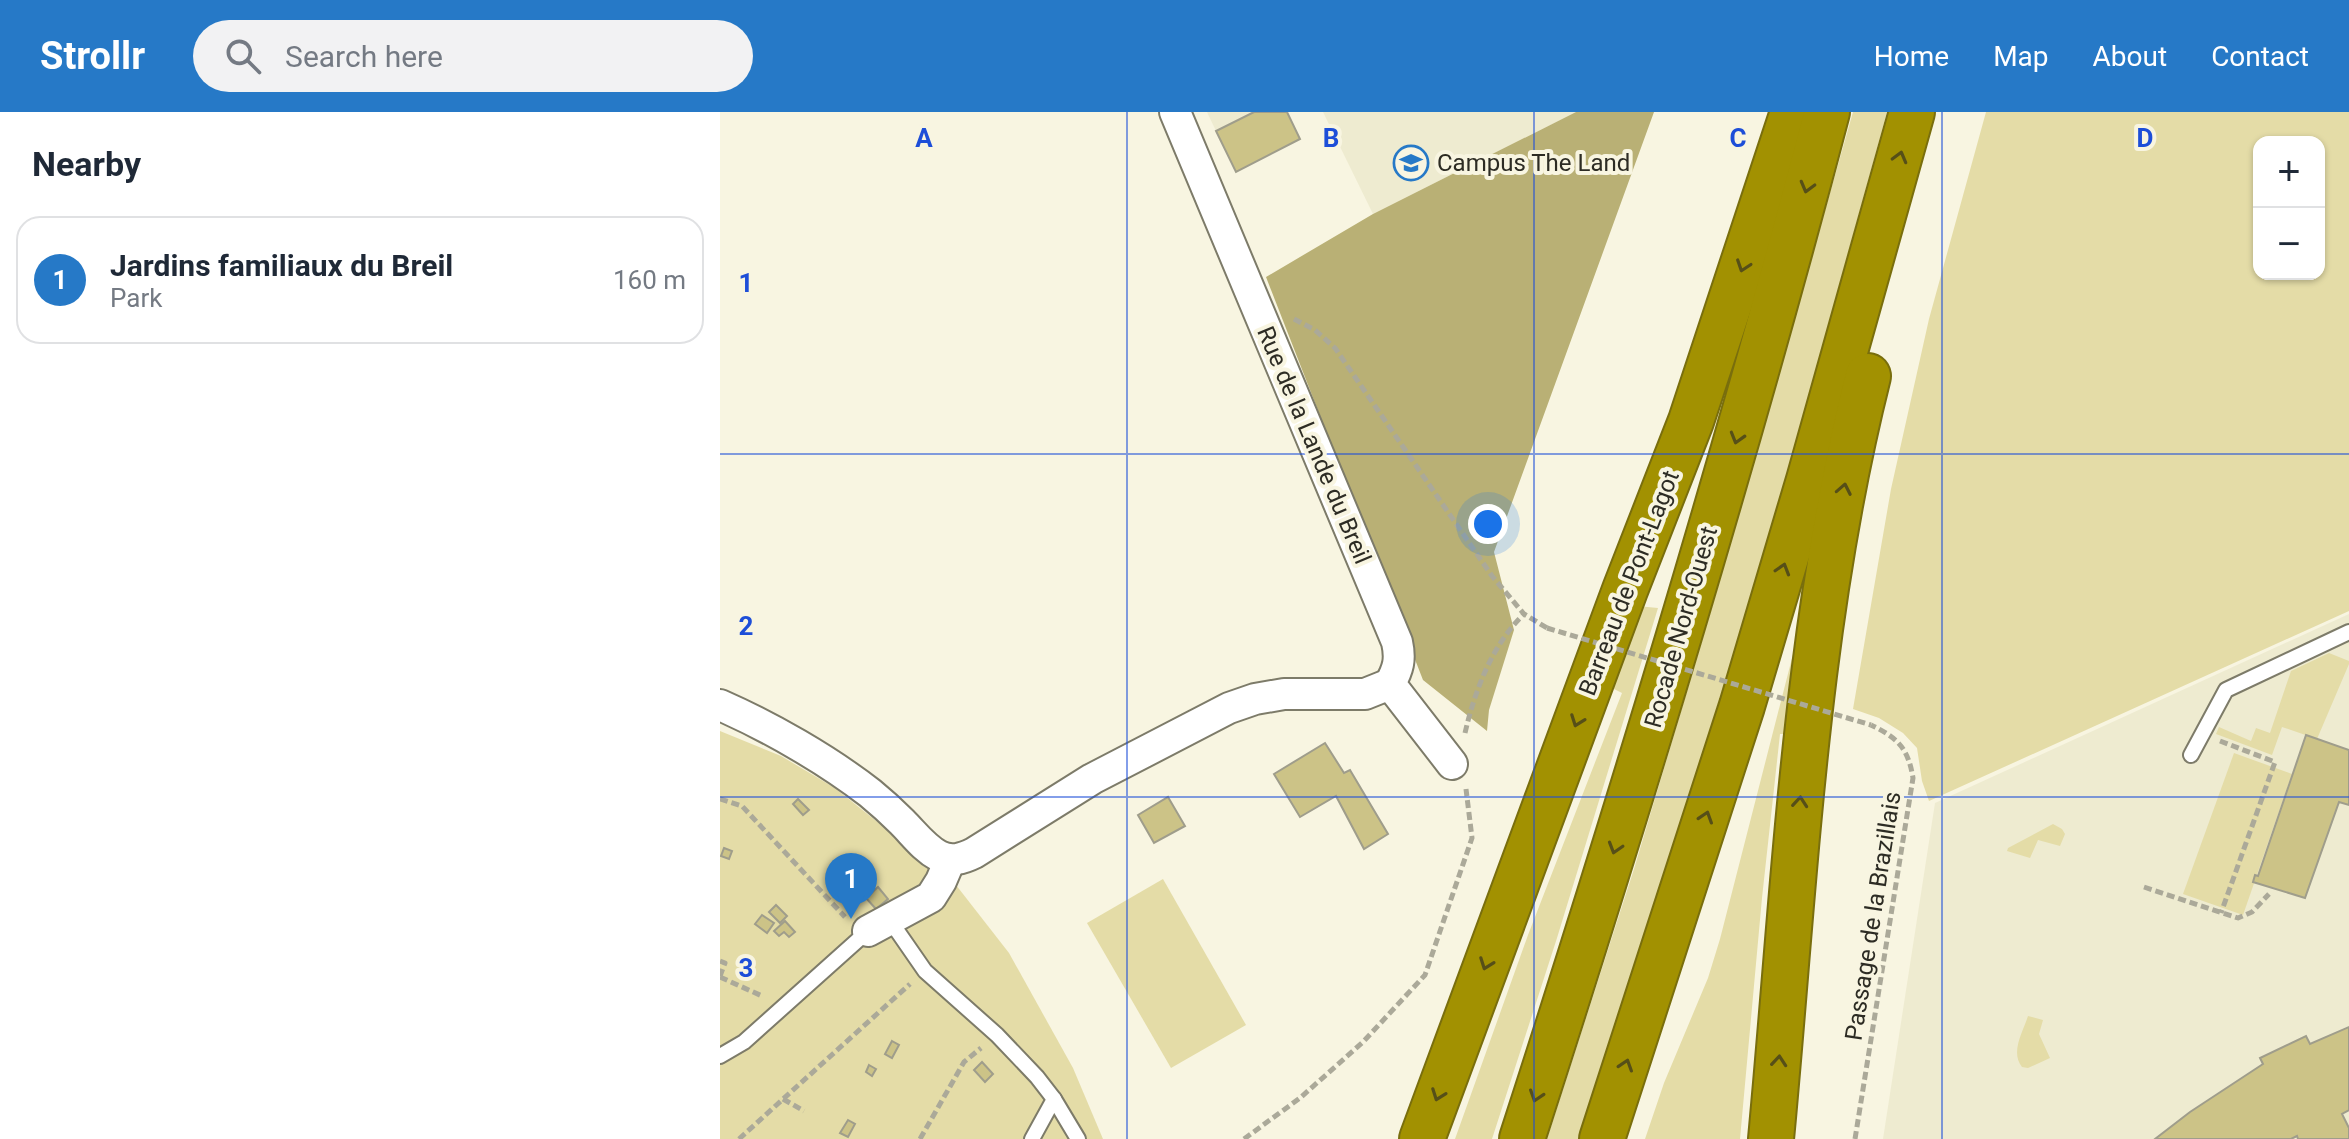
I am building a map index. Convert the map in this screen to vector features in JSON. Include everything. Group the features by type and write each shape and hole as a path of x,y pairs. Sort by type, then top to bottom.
{"highway":[{"name":"Barreau de Pont-Lagot","path":"1422,1139 1691,421 1793,112"},
{"name":"Rocade Nord-Ouest","path":"1522,1139 1664,687 1756,372 1827,112"},
{"path":"1602,1139 1746,691 1809,480 1912,112"},
{"path":"1771,1139 1803,766 1826,579 1860,406 1902,242 1888,203"}],"street":[{"name":"Rue de la Lande du Breil","path":"1175,112 1397,642 1399,668 1390,684"},
{"path":"720,705 790,741 834,769 869,793 927,848 950,860 974,853 1092,779 1229,708 1255,699 1284,694 1365,694 1390,684 1450,761"},
{"path":"873,928 931,897 950,860"}],"lane":[{"path":"2191,755 2226,690 2349,632"},
{"path":"720,1056 744,1042 783,1010 873,928 997,1035 1037,1077 1078,1139"},
{"path":"1032,1139 1054,1099"}],"path":[{"name":"Passage de la Brazillais","path":"1262,321 1291,317 1315,330 1335,348 1492,576 1524,614 1547,628 1871,725 1902,745 1910,760 1913,778 1855,1139"},
{"path":"1244,1139 1300,1098 1352,1051 1425,975 1472,838 1468,793 1450,761 1462,743 1470,712 1494,651 1524,614"},
{"path":"2202,734 2275,762 2221,913"},
{"path":"720,799 742,806 873,928"},
{"path":"2144,887 2238,918 2252,912 2269,894"},
{"path":"720,961 725,963 720,976 773,1001 783,1010"},
{"path":"739,1139 925,971"},
{"path":"920,1139 964,1062 997,1035"},
{"path":"783,1099 804,1111"}],"shaded area":[{"path":"1207,112 1254,112 1216,131"},
{"name":"Campus The Land","path":"1323,112 1576,112 1373,214"},
{"path":"1576,112 1654,112 1494,552 1514,630 1489,710 1487,731 1423,680 1266,277 1373,214"},
{"path":"1853,112 1887,112 1793,453 1728,672 1581,1139 1547,1139 1634,869"},
{"path":"1986,112 2349,112 2349,611 1929,801 1922,781 1917,748 1903,733 1879,718 1853,709 1891,489 1929,319"},
{"path":"1812,580 1791,734 1780,734 1740,1139 1645,1139 1664,1083 1708,978 1720,939"},
{"path":"1637,606 1658,608 1492,1139 1455,1139 1528,935 1622,693 1612,688"},
{"path":"2349,614 2349,1139 1883,1139 1935,803"},
{"path":"2329,653 2349,661 2349,664 2317,739 2282,727 2272,755 2216,734 2219,727 2251,741 2256,728 2270,733 2291,671"},
{"path":"720,731 781,756 835,788 956,885 1009,953 1073,1068 1103,1139 720,1139"},
{"path":"2234,753 2292,774 2243,915 2183,894"},
{"path":"2053,824 2065,834 2060,846 2038,840 2030,858 2007,851 2008,848"},
{"path":"1163,879 1246,1025 1171,1068 1087,923"},
{"path":"2028,1016 2043,1020 2039,1034 2050,1058 2028,1068 2022,1067 2017,1055"}],"building":[{"path":"1254,112 1287,112 1300,139 1236,172 1216,131"},
{"path":"2306,735 2349,750 2349,805 2339,802 2305,898 2253,882 2255,875 2258,876"},
{"path":"1325,743 1344,773 1350,770 1388,834 1364,849 1336,796 1300,817 1274,774"},
{"path":"1168,797 1185,826 1154,843 1138,815"},
{"path":"798,799 809,810 803,815 793,804"},
{"path":"724,848 732,851 729,859 721,856"},
{"path":"878,887 888,899 876,909 866,898"},
{"path":"776,905 787,916 780,923 769,912"},
{"path":"762,915 774,923 767,933 755,924"},
{"path":"785,921 795,932 789,937 784,932 779,936 774,931"},
{"path":"2349,1027 2349,1110 2342,1114 2349,1128 2349,1139 2298,1139 2297,1136 2291,1139 2155,1139 2263,1064 2260,1058 2306,1036 2310,1044"},
{"path":"892,1041 899,1045 892,1058 885,1054"},
{"path":"982,1062 993,1074 985,1082 974,1070"},
{"path":"869,1065 876,1069 872,1076 866,1072"},
{"path":"848,1120 855,1124 848,1137 840,1133"}],"place":[{"name":"Campus The Land","path":"1411,163"},
{"name":"Jardins familiaux du Breil","path":"851,919"}]}
